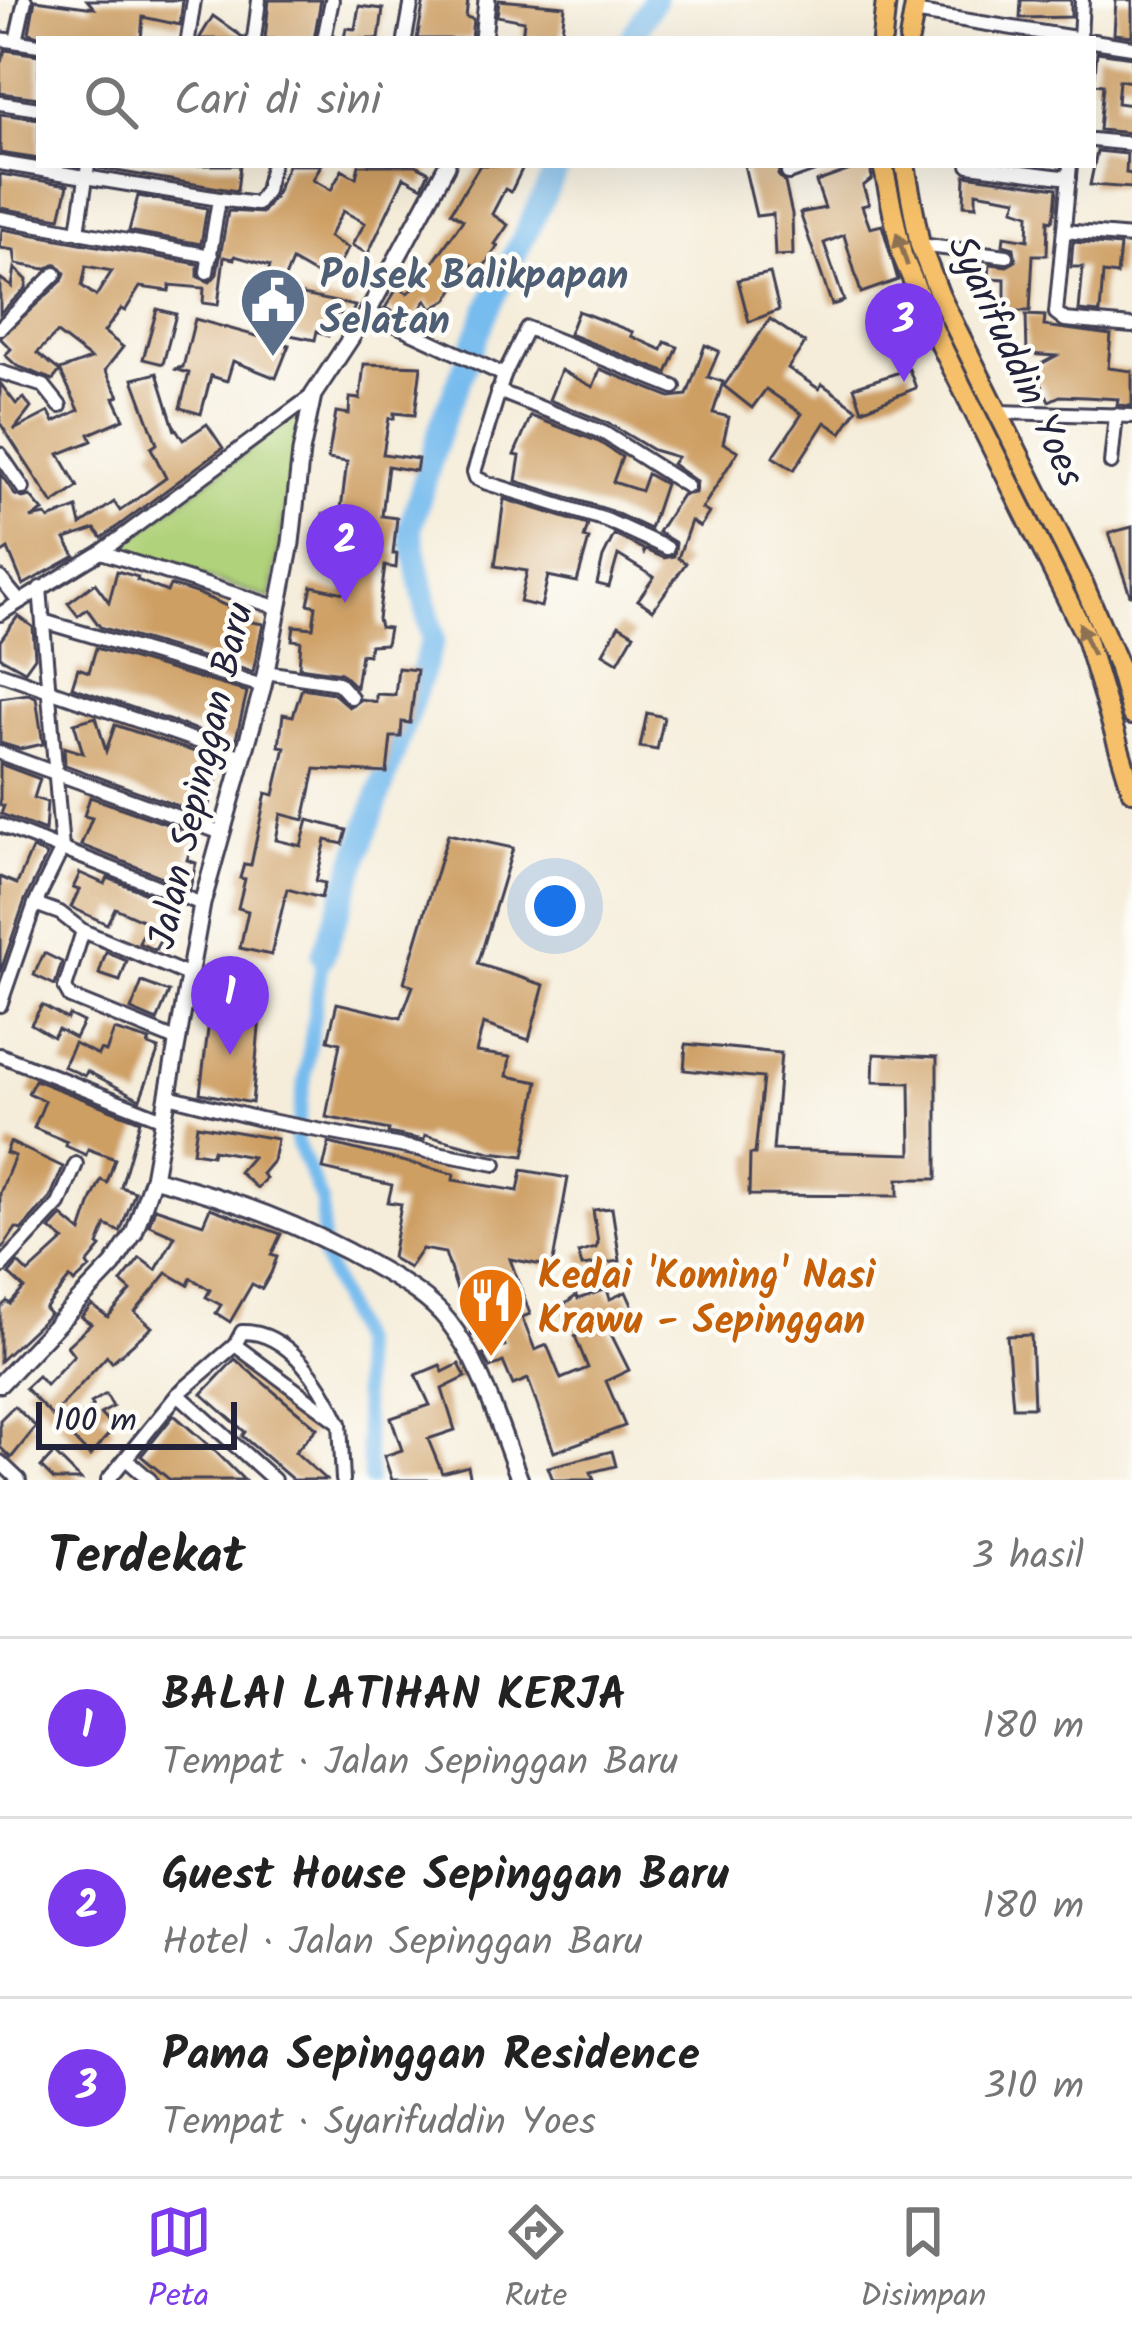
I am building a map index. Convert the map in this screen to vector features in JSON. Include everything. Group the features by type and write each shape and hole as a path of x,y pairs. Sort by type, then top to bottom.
{"highway":[{"path":"882,36 886,0"},
{"path":"909,36 914,6"},
{"path":"884,168 902,255 936,335 1085,634 1132,791"},
{"name":"Syarifuddin Yoes","path":"906,168 920,244 940,296 1083,583 1118,664 1132,716"}],"street":[{"path":"16,41 25,0"},
{"path":"188,36 194,0"},
{"path":"254,36 259,0"},
{"path":"325,36 332,0"},
{"path":"406,36 412,0"},
{"path":"483,36 487,0"},
{"path":"1080,36 1082,0"},
{"path":"914,6 1065,36"},
{"path":"0,39 36,44"},
{"path":"1096,41 1132,47"},
{"path":"0,103 36,109"},
{"path":"1096,140 1132,144"},
{"path":"0,163 36,166"},
{"path":"54,168 257,204 271,168"},
{"name":"Jalan Sepinggan Baru","path":"0,1384 123,1251 134,1233 153,1178 202,904 264,679 291,544 313,395 368,312 445,168"},
{"path":"788,173 803,168"},
{"path":"1020,168 1069,171 1059,316 1132,326"},
{"path":"78,231 87,171"},
{"path":"207,272 219,199"},
{"path":"0,218 212,256"},
{"path":"1064,231 1132,237"},
{"path":"920,244 1007,256"},
{"path":"0,328 55,274"},
{"path":"368,312 499,373"},
{"path":"667,548 606,520 476,478 474,472 499,373 527,328 674,387"},
{"path":"0,372 44,386 60,406"},
{"path":"498,391 604,433 687,486"},
{"path":"0,614 100,552 313,395"},
{"path":"999,412 1132,416"},
{"path":"1111,463 1116,415"},
{"path":"0,454 23,488"},
{"path":"100,552 276,607"},
{"path":"0,578 19,602"},
{"path":"0,1003 35,904 62,849 40,588"},
{"path":"46,622 264,679 338,683 351,697"},
{"path":"0,673 243,758"},
{"path":"0,753 222,833"},
{"path":"0,825 202,904"},
{"path":"35,904 60,913 83,931 190,976"},
{"path":"83,931 65,988 70,998 176,1040"},
{"path":"0,1055 163,1119"},
{"path":"168,1096 316,1131 495,1164"},
{"path":"0,1268 59,1204 76,1164"},
{"path":"153,1178 299,1225 429,1301 450,1324 476,1371 520,1480"},
{"path":"108,1480 178,1394 235,1345 242,1332 256,1332 289,1352 320,1384 340,1423 343,1480"},
{"path":"235,1345 340,1423"},
{"path":"178,1394 274,1480"},
{"path":"126,1459 150,1480"},
{"path":"0,1462 19,1480"}],"green space":[{"path":"301,411 271,599 116,549"}],"building":[{"path":"35,0 94,8 87,0 183,0 180,25 143,17 141,36 29,33"},
{"path":"269,0 321,0 315,36 265,36"},
{"path":"424,0 468,0 471,36 418,36"},
{"path":"499,0 565,6 561,36 522,36 524,21 497,16"},
{"path":"1021,0 1071,0 1071,17 1020,18"},
{"path":"1116,0 1132,0 1132,36 1114,34"},
{"path":"359,6 383,9 379,36 345,36 346,28 355,29"},
{"path":"213,16 241,36 201,36"},
{"path":"5,50 36,55 36,98 0,93"},
{"path":"1097,52 1132,57 1132,82 1119,80 1117,103 1132,105 1132,133 1099,130 1103,85 1096,84"},
{"path":"0,114 36,119 36,159 0,153"},
{"path":"1097,151 1127,154 1126,173 1132,174 1132,188 1090,185"},
{"path":"98,168 240,168 237,191"},
{"path":"287,168 319,168 313,180 331,190 342,170 356,178 358,168 429,172 422,187 404,177 368,254 352,245 365,223 343,211 329,237 348,248 329,282 292,261 280,290 355,306 350,317 337,313 328,336 317,331 315,340 285,334 290,313 259,304 270,266 235,256 224,257 218,305 203,303 204,288 140,287 104,332 123,347 105,370 119,396 114,398 124,419 89,434 92,441 59,454 78,487 53,504 0,423 0,383 16,404 24,398 31,408 14,430 49,412 54,422 79,410 60,370 91,359 57,333 37,353 60,371 53,380 17,366 5,355 11,349 0,338 65,273 57,264 45,269 16,264 14,250 0,248 2,229 198,264 198,277 210,282 217,274 228,211 262,213","holes":["86,266 112,271 96,296 82,286"]},
{"path":"478,168 523,168 511,192 505,189 492,214 508,225 481,271 471,264 447,300 432,309 426,300 413,321 385,308 398,287 407,293 431,278 425,274 463,220 451,212"},
{"path":"745,168 780,168 778,175 785,183 792,214 793,255 775,256 773,214 756,216"},
{"path":"856,168 870,168 872,179 863,186 869,204 862,206 870,228 882,225 898,280 861,293 844,235 824,243 844,301 832,305 800,213 825,208 816,182"},
{"path":"0,174 68,185 60,218 0,208"},
{"path":"965,175 1057,188 1052,221 1048,220 1047,255 1033,255 1030,311 1005,311 1005,279 989,278 990,264 1007,266 1016,261 1014,248 1003,245 1004,236 1028,240 1029,214 1014,209 1017,199 976,192 976,206 964,205"},
{"path":"138,196 207,208 201,244 129,231"},
{"path":"1073,242 1120,246 1117,275 1103,273 1100,313 1079,311 1083,267 1071,267"},
{"path":"15,268 27,280 26,288 0,313 0,278 12,287"},
{"path":"770,273 779,310 749,322 738,280"},
{"path":"157,309 176,314 163,364 143,359"},
{"path":"578,311 633,332 631,336 662,350 665,342 678,347 667,373 569,334"},
{"path":"1026,315 1045,316 1044,326 1111,335 1108,368 1132,371 1132,406 1117,405 1118,399 1085,397 1060,396 1049,401 1040,381 1031,386 1024,373 1056,356 1027,354"},
{"path":"195,319 289,345 276,378 233,361 227,381 211,376 201,414 180,408 189,373 174,369 183,367"},
{"path":"770,319 805,343 788,368 819,389 822,384 857,409 841,433 825,422 794,470 773,457 802,414 766,389 752,408 724,386"},
{"path":"705,345 719,351 708,377 723,382 713,413 729,417 723,443 738,451 702,509 709,513 700,527 691,521 678,558 686,563 653,610 638,600 654,577 618,555 609,587 597,584 603,557 614,535 644,553 674,556 676,543 658,532 682,495 695,493 697,482 672,464 677,457 549,400 561,370 593,387 600,369 670,397 687,395"},
{"path":"364,364 421,366 415,415 394,413 394,419 389,418 383,454 418,459 416,471 388,466 382,516 397,518 393,554 397,554 396,568 385,566 378,619 380,627 389,628 386,644 370,645 368,655 361,654 356,687 341,673 299,667 301,641 292,640 294,626 313,628 316,606 308,604 312,586 344,593 349,563 319,559 319,542 323,514 340,517 347,462 328,459 336,412 349,414 350,398 360,399"},
{"path":"909,369 916,388 862,410 854,387"},
{"path":"157,373 175,431 175,427 183,440 207,424 223,448 102,538 95,529 65,539 75,556 23,585 8,549 0,554 0,473 15,495 30,496 43,511 31,518 46,515 49,519 77,508 81,525 114,502 120,511 166,478 151,448 157,444 133,379"},
{"path":"531,416 599,442 622,457 613,482 641,491 647,474 665,484 650,529 609,510 516,481 520,456 514,455"},
{"path":"504,499 588,525 584,538 589,539 577,582 548,576 541,607 520,602 527,571 495,566"},
{"path":"1132,527 1132,595 1130,595 1109,533"},
{"path":"117,571 167,592 170,585 199,594 243,613 241,620 263,624 253,672 100,627 87,609 78,616 68,603 95,583 109,602"},
{"path":"18,616 33,627 35,657 25,671 0,657 0,641"},
{"path":"619,625 634,634 618,662 603,653"},
{"path":"96,648 247,692 235,743 72,687 78,668 89,672"},
{"path":"398,668 417,670 410,723 402,722 401,737 391,737 387,773 315,769 304,820 281,814 276,840 301,846 308,820 347,830 343,844 326,840 316,881 325,883 321,898 287,889 271,955 240,948 248,911 238,908 245,879 240,878 244,864 251,865 266,793 274,795 285,747 279,746 283,714 293,716 302,688 333,693 349,707 361,699 376,702 376,694 395,695"},
{"path":"36,697 43,744 20,749 0,743 0,698"},
{"path":"647,713 664,717 657,750 640,747"},
{"path":"96,717 106,751 115,725 222,761 207,811 187,804 186,809 65,765 64,747 83,753 74,723"},
{"path":"0,764 40,779 34,798 47,802 45,831 1,814"},
{"path":"90,797 195,834 187,860 196,863 190,888 81,845 92,818 84,816"},
{"path":"448,834 513,848 478,964 544,985 529,1040 483,1024 476,1052 510,1057 507,1076 538,1082 524,1156 425,1135 424,1140 388,1133 326,1117 340,1043 328,1040 337,1003 401,1018 413,986 404,982"},
{"path":"32,849 47,855 25,900 0,973 0,877 17,884"},
{"path":"80,873 105,884 108,878 179,906 155,950 139,943 144,921 115,908 107,924 71,907"},
{"path":"106,952 127,961 120,981 99,974"},
{"path":"44,953 62,962 55,985 34,975"},
{"path":"230,978 262,986 254,1016 260,1017 252,1103 200,1093 211,1006 222,1008"},
{"path":"142,982 169,992 157,1021 131,1010"},
{"path":"42,1005 83,1022 75,1038 58,1029 53,1037 31,1024"},
{"path":"114,1030 150,1041 148,1045 159,1049 140,1099 87,1071 85,1076 63,1066 74,1043 98,1055 100,1050 106,1052"},
{"path":"686,1044 781,1053 773,1150 911,1154 910,1083 873,1082 874,1054 937,1057 937,1179 898,1179 898,1196 749,1195 750,1154 755,1154 763,1078 684,1070"},
{"path":"35,1080 140,1121 121,1187 135,1192 120,1232 106,1225 101,1247 87,1264 90,1268 74,1283 70,1278 45,1309 50,1314 0,1361 0,1308 24,1288 9,1274 18,1263 28,1273 64,1240 50,1229 62,1216 81,1232 92,1199 101,1180 107,1183 115,1159 88,1149 86,1155 34,1128 45,1101 28,1093"},
{"path":"197,1125 277,1139 273,1161 262,1174 266,1178 257,1188 239,1172 252,1157 213,1150 212,1155 193,1152"},
{"path":"10,1142 63,1167 50,1198 21,1230 16,1228 0,1252 0,1193 15,1156 6,1153"},
{"path":"329,1143 454,1174 453,1180 518,1191 522,1170 568,1178 552,1267 510,1259 530,1314 522,1317 535,1350 547,1345 561,1379 588,1368 575,1336 579,1334 561,1307 576,1296 607,1289 610,1299 626,1292 635,1312 606,1324 629,1370 606,1381 625,1426 554,1452 528,1379 513,1385 503,1362 490,1368 483,1355 505,1346 498,1326 472,1335 445,1253 422,1249 409,1268 392,1258 401,1204 388,1202 392,1185 323,1169"},
{"path":"155,1208 203,1224 210,1208 281,1234 271,1255 277,1257 271,1273 262,1289 252,1284 230,1322 216,1313 221,1305 206,1297 210,1290 191,1278 188,1285 167,1273 135,1312 152,1327 112,1362 107,1356 52,1416 25,1388 38,1376 46,1385 74,1355 67,1346 91,1324 81,1317 92,1305 108,1317 131,1291 121,1282 140,1258 156,1270 175,1236 149,1225"},
{"path":"612,1208 620,1261 582,1266 578,1253 598,1243 593,1210"},
{"path":"1031,1335 1034,1407 1013,1407 1007,1336"},
{"path":"235,1359 317,1428 295,1452 326,1480 293,1480 202,1394"},
{"path":"459,1364 466,1377 442,1389 455,1430 428,1439 442,1473 468,1466 471,1480 392,1480 384,1456 402,1450 391,1418 430,1405 416,1375 440,1365 443,1372"},
{"path":"106,1394 113,1407 100,1414 114,1428 90,1456 57,1422 67,1416 73,1423"},
{"path":"14,1406 36,1427 11,1458 0,1447 0,1420"},
{"path":"174,1415 244,1480 170,1480 141,1456"},
{"path":"612,1451 616,1466 591,1472 594,1480 553,1480 548,1467"},
{"path":"54,1453 81,1480 54,1480 41,1467"}],"waterway":[{"path":"633,36 654,0"},
{"path":"323,955 433,640 410,529 442,423 486,313 558,168"},
{"path":"323,955 296,1140 322,1202 323,1256 358,1343 370,1480"}],"place":[{"name":"Polsek Balikpapan Selatan","path":"273,359"},
{"name":"Pama Sepinggan Residence","path":"904,382"},
{"name":"Guest House Sepinggan Baru","path":"345,603"},
{"name":"BALAI LATIHAN KERJA","path":"230,1055"},
{"name":"Kedai 'Koming' Nasi Krawu - Sepinggan","path":"491,1359"}]}
